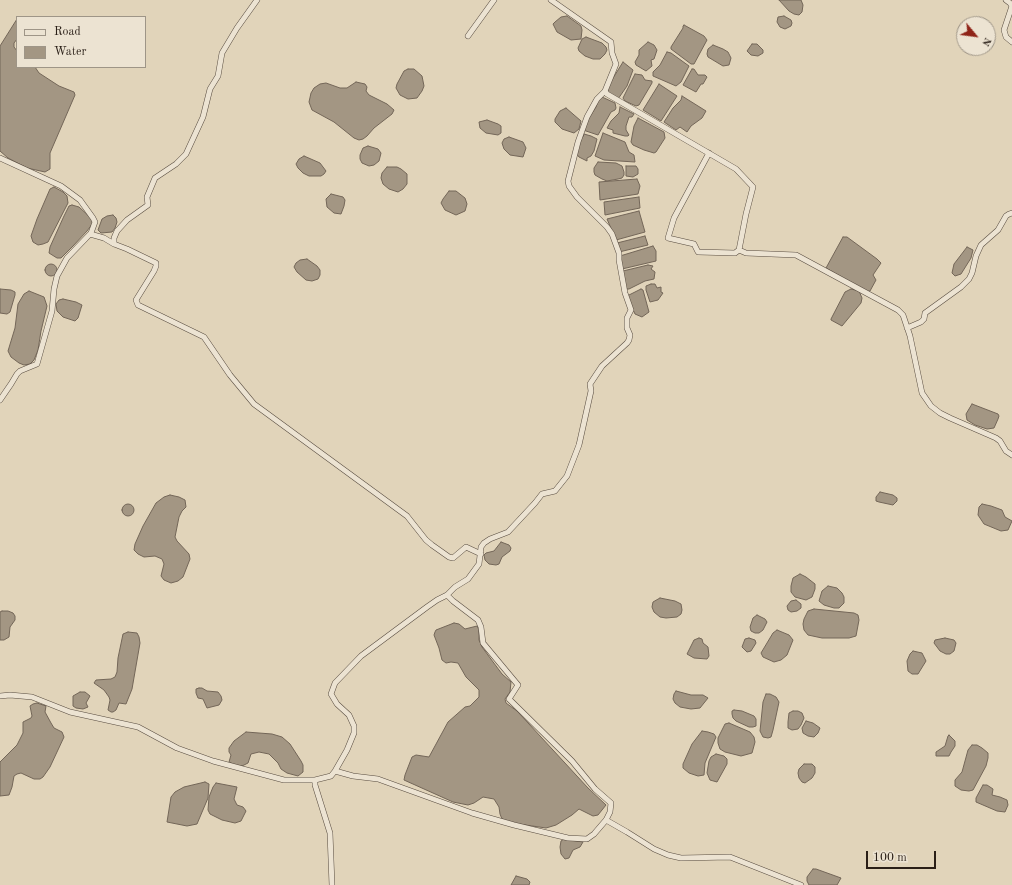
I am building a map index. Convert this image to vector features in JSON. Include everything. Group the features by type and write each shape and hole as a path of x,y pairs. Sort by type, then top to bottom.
{"street":[{"path":"114,244 116,232 127,220 148,205 147,197 155,178 176,164 186,154 203,117 210,89 218,76 222,54 237,28 257,0"},
{"path":"468,36 494,0"},
{"path":"0,696 10,695 32,697 70,712 138,727 177,748 213,762 284,780 315,780 331,776 335,771 347,750 354,733 354,726 349,715 337,704 332,694 335,683 361,656 437,600 447,595 472,575 479,564 481,547 484,543 508,532 542,494 555,491 567,476 582,437 591,390 590,384 602,366 627,343 630,335 627,328 627,318 630,310 625,293 619,253 612,234 577,197 569,186 568,181 575,153 587,117 596,99 605,91 616,64 612,53 612,42 551,0"},
{"path":"1006,0 1012,6 1004,30 1006,37 1012,42"},
{"path":"605,91 610,96 736,169 754,187 746,214 739,250 735,253 698,252 694,244 668,238 677,211 708,153"},
{"path":"0,158 61,186 80,200 95,222 91,233 67,258 57,276 52,311 37,364 20,371 0,400"},
{"path":"907,328 921,322 924,319 925,313 961,287 969,279 981,245 998,230 1006,216 1012,213"},
{"path":"91,233 156,263 154,271 142,288 136,300 138,305 204,337 230,376 254,404 407,516 426,540 449,557 453,558 466,547 481,554"},
{"path":"739,250 746,253 796,255 898,310 903,315 907,328 922,393 931,406 950,418 996,438 1000,441 1006,451 1012,455"},
{"path":"335,771 353,776 378,779 472,813 568,838 586,839 594,834 606,820 610,812 611,803 595,789 572,762 509,699 518,685 483,643 481,627 478,620 447,595"},
{"path":"315,780 315,785 330,833 332,885"},
{"path":"606,820 654,849 668,855 681,858 730,857 801,885"}],"water":[{"path":"779,0 801,0 803,5 802,12 799,15 794,14 789,11"},
{"path":"567,16 581,26 581,39 571,40 557,32 553,24 561,17"},
{"path":"784,16 791,20 792,23 791,26 785,29 780,27 777,22 778,17"},
{"path":"16,21 16,40 14,47 16,50 16,68 36,68 39,73 59,86 74,92 75,95 50,153 50,169 45,172 27,168 8,158 0,151 0,46"},
{"path":"684,25 704,36 707,40 694,64 691,64 671,49"},
{"path":"586,37 602,43 606,47 607,50 605,54 600,59 593,59 585,56 579,51 578,48 582,39"},
{"path":"648,42 654,45 657,50 654,59 651,60 652,66 646,71 636,65 635,62 639,55 639,50"},
{"path":"752,44 757,44 763,50 763,53 758,56 751,55 747,51"},
{"path":"713,45 728,52 731,58 729,65 723,66 708,57 708,49"},
{"path":"667,52 671,53 689,66 681,82 676,86 653,76 653,72 660,65"},
{"path":"623,62 633,70 627,86 618,99 607,93 610,83"},
{"path":"414,69 422,76 424,86 417,98 408,99 400,95 396,88 404,71"},
{"path":"692,69 694,69 698,75 705,75 707,77 696,92 683,85"},
{"path":"635,74 642,75 645,80 652,81 639,105 636,106 625,101 623,98"},
{"path":"356,82 365,84 367,87 366,91 369,95 387,104 394,110 392,114 374,128 367,136 359,140 354,138 334,122 312,110 309,102 314,88 320,84 326,83 340,88 347,88"},
{"path":"659,84 677,96 661,121 643,110"},
{"path":"682,96 706,111 702,118 691,126 687,132 680,127 676,130 664,122 673,108 681,100"},
{"path":"602,97 615,103 616,108 611,112 598,135 583,130 596,107 599,98"},
{"path":"620,107 634,114 632,117 629,117 626,126 628,136 613,133 613,130 607,128 611,121 619,113"},
{"path":"566,108 581,121 579,129 574,133 562,129 555,122 555,119 560,111"},
{"path":"638,118 664,132 665,138 654,153 633,145 631,142 634,126"},
{"path":"487,120 501,126 501,133 498,135 486,133 480,128 479,122"},
{"path":"603,133 625,142 629,152 634,155 635,162 604,160 595,156"},
{"path":"584,134 597,139 594,151 591,156 587,158 587,161 579,157 576,153 581,138"},
{"path":"509,137 523,142 526,148 523,157 510,155 504,149 502,143 504,139"},
{"path":"368,146 378,149 381,153 379,161 374,165 369,166 362,163 360,159 363,148"},
{"path":"304,156 320,163 326,171 324,174 321,176 309,176 303,173 296,164 299,159"},
{"path":"598,162 616,163 622,166 624,175 622,178 607,181 602,179 595,175 594,172 594,168"},
{"path":"626,166 636,166 638,169 638,174 633,177 626,176"},
{"path":"387,167 397,167 407,174 407,184 398,192 389,189 383,184 381,178 382,173"},
{"path":"637,179 640,186 638,194 600,200 599,182"},
{"path":"54,187 67,196 68,203 48,242 38,245 33,242 31,236 50,189"},
{"path":"449,191 456,191 465,198 467,204 465,211 456,215 445,210 441,203"},
{"path":"331,194 343,197 345,200 341,214 334,213 327,207 326,199"},
{"path":"639,197 640,208 605,215 604,202"},
{"path":"72,205 79,207 92,219 93,223 61,258 57,258 49,253 50,247 69,206"},
{"path":"639,211 645,232 616,240 607,219"},
{"path":"113,215 117,222 115,228 112,232 101,233 98,230 102,219"},
{"path":"645,236 648,245 619,252 617,243"},
{"path":"843,237 847,237 881,263 873,275 876,280 870,291 867,292 826,268"},
{"path":"653,246 656,251 656,261 622,269 620,256"},
{"path":"967,247 973,250 971,258 961,274 955,276 952,273 954,264"},
{"path":"307,259 320,270 318,279 312,281 306,280 294,267 300,260"},
{"path":"51,264 55,266 57,270 55,274 51,276 47,274 45,270 47,266"},
{"path":"648,265 653,266 651,269 655,272 654,279 626,289 623,271"},
{"path":"655,284 657,288 661,287 661,292 663,293 658,300 650,302 646,286"},
{"path":"0,289 15,292 10,312 7,314 0,313"},
{"path":"641,289 643,290 649,312 642,317 635,314 627,296"},
{"path":"851,289 859,291 862,298 861,303 842,326 831,319 845,292"},
{"path":"29,291 44,297 47,306 38,350 34,360 30,364 24,365 11,357 8,351 15,328 18,304 24,294"},
{"path":"63,299 82,305 78,318 75,321 63,317 57,311 56,304 59,300"},
{"path":"972,404 998,414 999,416 994,428 987,429 975,425 967,420 966,414"},
{"path":"880,492 893,495 897,498 897,501 893,505 876,501 876,497"},
{"path":"170,495 185,500 186,507 179,517 175,537 189,554 190,559 183,577 178,581 171,583 164,580 161,576 164,564 162,559 155,556 144,557 134,550 143,526 156,503 164,497"},
{"path":"126,504 130,504 134,510 130,516 126,516 122,512 122,508"},
{"path":"982,504 1002,510 1005,517 1012,521 1008,530 1001,531 984,524 978,515 979,507"},
{"path":"501,542 509,545 511,548 510,551 502,557 499,564 489,564 485,560 484,555 494,551"},
{"path":"800,574 815,584 812,597 806,600 795,597 791,592 793,578"},
{"path":"828,586 837,588 844,597 844,603 839,608 824,605 819,601 822,591"},
{"path":"660,598 675,601 681,604 681,614 677,617 660,617 654,612 652,607 653,602"},
{"path":"796,600 801,604 801,608 797,611 791,612 788,610 787,606 791,601"},
{"path":"814,609 854,613 858,615 859,620 856,636 849,638 822,638 808,635 804,630 804,619 808,611"},
{"path":"0,612 13,613 15,620 10,627 9,637 4,640 0,640"},
{"path":"757,615 765,619 767,622 763,630 759,633 755,633 751,631 750,627 753,618"},
{"path":"454,623 459,624 465,629 477,626 479,630 479,640 482,647 502,674 511,682 510,692 505,699 506,703 517,711 588,788 606,805 598,815 593,816 579,809 556,825 546,828 512,823 502,819 499,807 494,799 483,797 468,805 453,802 404,780 412,757 416,755 429,757 448,722 465,707 470,706 479,697 479,690 466,677 458,663 446,663 442,660 434,635 436,630"},
{"path":"777,630 789,635 793,640 787,655 781,660 774,662 763,657 761,653 773,633"},
{"path":"128,632 137,633 140,643 132,689 126,704 119,703 116,710 111,712 108,710 110,700 109,697 104,690 94,683 96,680 111,679 115,677 123,634"},
{"path":"699,638 702,639 703,643 708,647 709,656 707,659 694,658 687,654 694,640"},
{"path":"749,638 755,640 756,643 751,651 747,652 742,647 745,639"},
{"path":"945,638 954,640 956,643 954,651 950,654 940,651 934,643 935,640"},
{"path":"913,651 922,653 926,661 918,674 912,674 908,671 907,661"},
{"path":"199,688 207,691 218,692 222,700 219,705 207,708 203,699 198,698 196,693 196,689"},
{"path":"676,691 691,695 703,695 708,698 700,708 691,709 680,707 673,699"},
{"path":"80,692 85,692 90,696 86,703 88,707 83,709 73,706 73,696"},
{"path":"766,694 776,697 779,702 771,737 768,738 763,737 760,731 763,702"},
{"path":"37,703 46,706 45,712 51,723 54,728 62,732 64,737 50,767 43,777 40,779 34,779 21,773 17,774 14,776 9,795 0,796 0,762 17,745 23,733 23,722 32,716 30,706"},
{"path":"732,711 742,711 754,716 756,719 756,726 749,727 736,721 732,714"},
{"path":"793,711 802,713 804,718 798,729 792,730 788,728 788,722 789,713"},
{"path":"806,721 813,723 820,728 814,737 803,733 802,728"},
{"path":"729,723 750,732 754,737 755,742 752,753 741,756 725,752 720,749 718,738 725,724"},
{"path":"702,731 714,734 716,737 705,763 704,775 698,776 689,773 683,768 683,764 692,744"},
{"path":"246,732 272,734 282,737 290,744 301,761 303,765 303,772 298,776 287,773 281,769 278,763 269,754 259,752 251,754 248,763 242,766 237,766 229,762 231,755 229,748 234,741"},
{"path":"949,735 955,741 955,746 949,756 936,756 936,752 945,746"},
{"path":"972,745 977,745 982,748 988,753 988,758 986,766 973,790 961,790 955,786 955,780 962,772 968,750"},
{"path":"716,754 724,756 727,759 727,764 717,782 710,780 707,773 709,761 711,757"},
{"path":"804,764 812,764 815,767 815,773 812,778 805,783 799,778 798,773 799,769"},
{"path":"205,782 209,784 208,798 197,824 187,826 167,822 171,797 175,792 184,787"},
{"path":"216,783 237,787 234,799 237,805 243,807 246,811 241,821 235,823 222,820 210,814 208,810 209,797"},
{"path":"983,785 987,785 993,789 992,795 1007,800 1008,805 1005,812 997,811 976,802 976,798"},
{"path":"564,839 583,842 580,847 573,850 569,858 565,859 561,854 560,847 561,841"},
{"path":"813,869 841,878 837,885 809,885 807,877"},
{"path":"516,876 527,879 530,882 529,885 511,885"}]}
